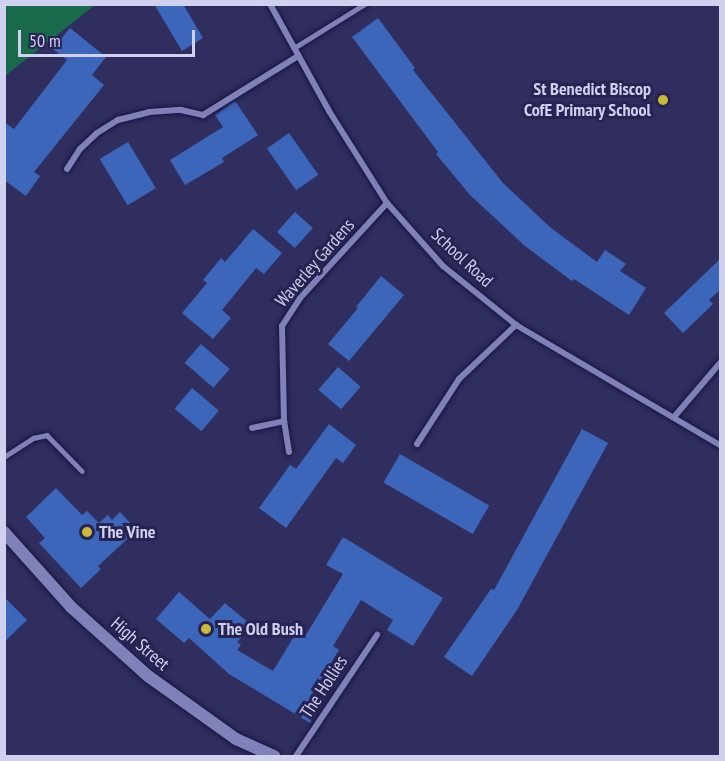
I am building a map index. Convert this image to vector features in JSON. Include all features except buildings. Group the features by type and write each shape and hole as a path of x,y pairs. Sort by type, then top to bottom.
{"street":[{"name":"School Road","path":"270,4 298,56 387,203 443,266 516,325 720,445"},
{"path":"67,169 80,149 118,120 149,112 181,110 203,115 298,56"},
{"name":"Waverley Gardens","path":"289,452 284,421 282,327 300,298 387,203"},
{"path":"417,444 459,379 516,325"},
{"path":"674,417 720,363"},
{"path":"252,428 284,421"},
{"name":"High Street","path":"4,532 71,607 148,676 236,739 274,756"},
{"name":"The Hollies","path":"296,756 376,635"}],"lane":[{"path":"294,48 364,4"},
{"path":"4,457 33,438 47,435 82,471"}],"green space":[{"path":"5,4 95,4 95,5 5,76"}],"place":[{"name":"St Benedict Biscop CofE Primary School","path":"663,100"},
{"name":"The Vine","path":"87,532"},
{"name":"The Old Bush","path":"206,629"}]}
